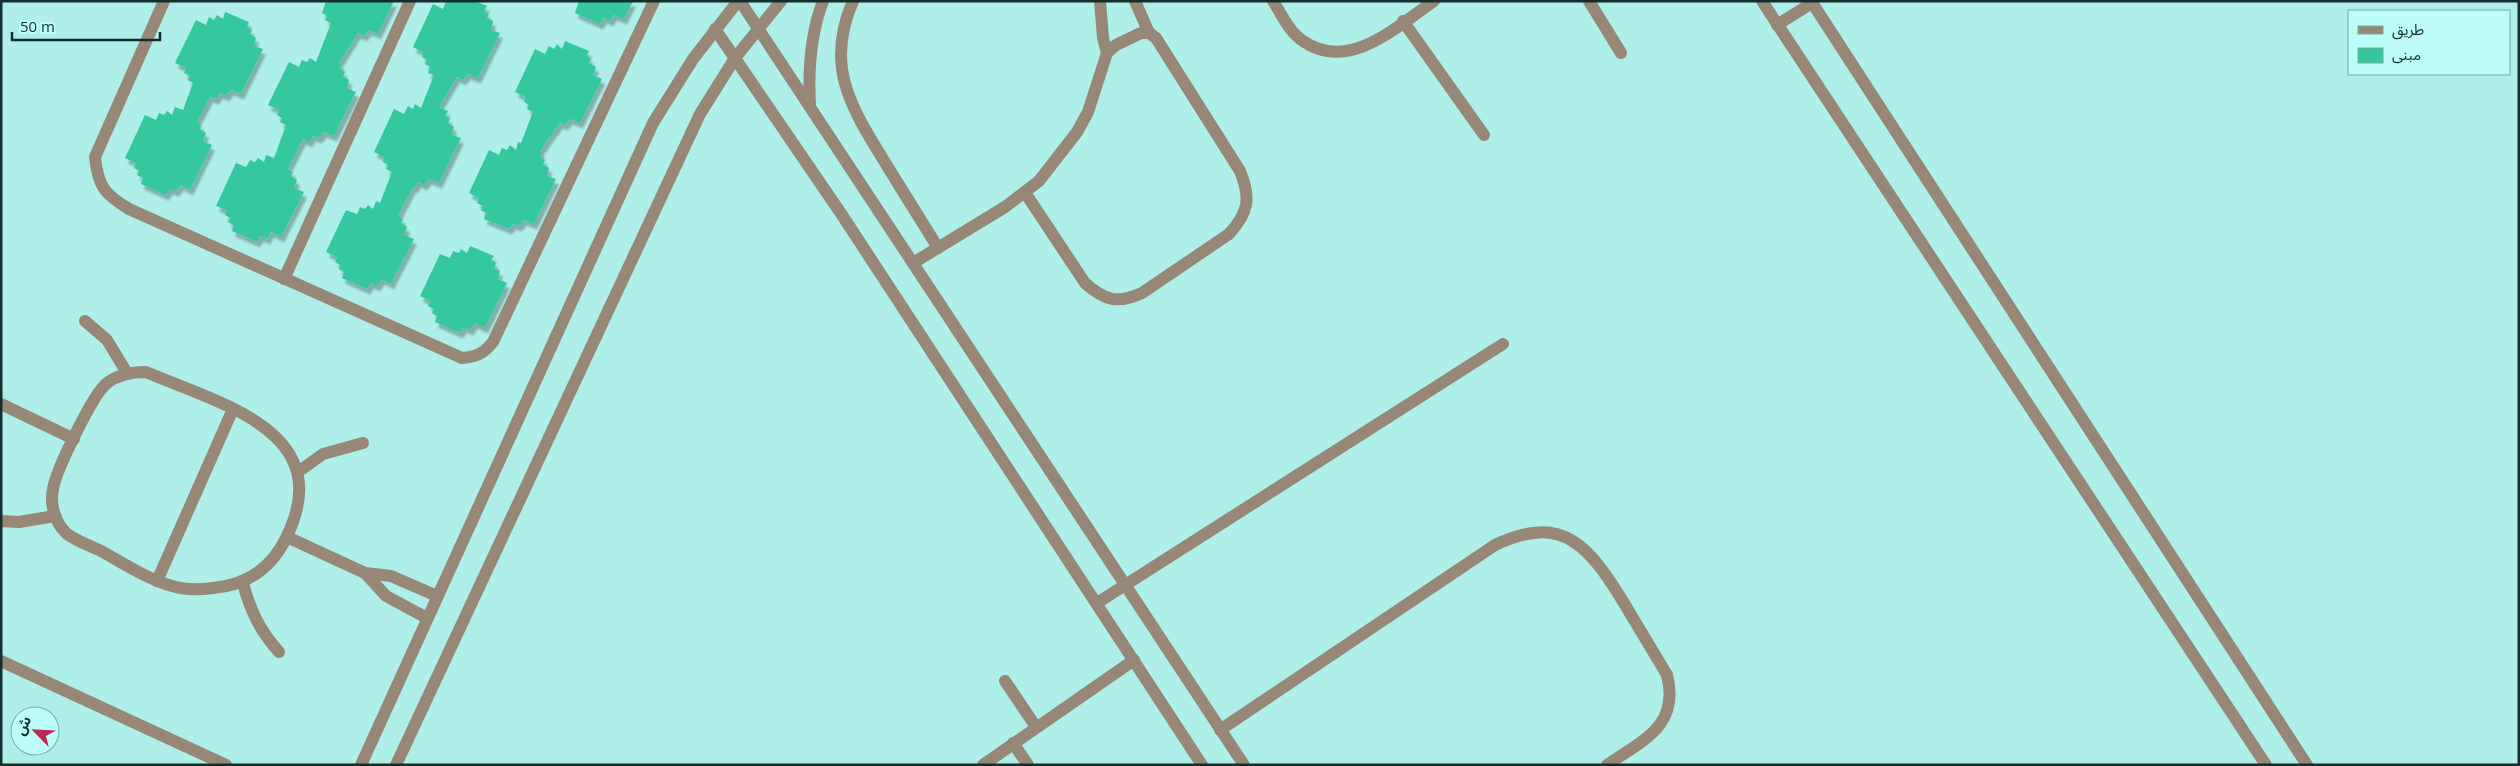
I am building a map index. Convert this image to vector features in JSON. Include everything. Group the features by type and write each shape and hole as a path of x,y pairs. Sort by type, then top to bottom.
{"street":[{"path":"164,1 95,157 97,179 110,198 129,209 462,358 474,358 486,352 494,342 654,1"},
{"path":"284,279 410,1"},
{"path":"361,765 637,157 672,91 715,29 739,1 1244,765"},
{"path":"396,765 686,143 712,92 757,27 781,1"},
{"path":"810,106 810,57 823,1"},
{"path":"853,1 847,19 841,51 844,84 849,100 864,128 938,248"},
{"path":"1100,1 1103,38 1107,53"},
{"path":"1026,194 1085,283 1097,294 1112,300 1128,300 1142,293 1229,234 1241,221 1247,205 1246,187 1240,171 1156,38 1149,33 1135,1"},
{"path":"1273,1 1288,26 1303,41 1322,50 1343,53 1364,47 1434,1"},
{"path":"1589,1 1620,53"},
{"path":"1762,1 2266,765"},
{"path":"1777,25 1811,2 2307,765"},
{"path":"1403,21 1484,136"},
{"path":"715,29 842,215 1202,765"},
{"path":"913,263 1026,194 1051,168 1077,132 1088,112 1107,53 1116,45 1141,33 1149,33"},
{"path":"85,320 107,340 127,373"},
{"path":"1097,603 1503,344"},
{"path":"146,372 233,409 257,422 286,446 298,472 301,496 299,506 287,537 269,565 243,583 197,590 171,586 157,580 67,534 55,516 52,506 53,489 74,439 98,391 116,377 127,373 146,372"},
{"path":"1,404 74,439"},
{"path":"157,580 233,409"},
{"path":"298,472 323,454 363,443"},
{"path":"1,521 38,521 55,516"},
{"path":"1220,730 1495,545 1516,535 1540,532 1563,536 1584,548 1600,565 1668,675 1672,692 1670,708 1662,724 1650,736 1607,765"},
{"path":"287,537 364,573 392,576 437,596"},
{"path":"364,573 386,596 427,618"},
{"path":"243,583 260,629 279,652"},
{"path":"983,765 1134,660"},
{"path":"1,661 226,765"},
{"path":"1005,681 1036,727"},
{"path":"1013,743 1028,765"}],"building":[{"path":"326,1 394,1 378,34 369,30 364,36 358,33 339,63 342,64 340,69 345,72 343,76 349,80 347,88 356,92 334,136 324,132 319,138 313,136 309,142 303,139 288,169 293,172 291,176 297,180 294,188 304,192 281,237 271,232 267,239 261,236 257,242 232,231 234,225 228,222 230,218 225,215 227,210 216,206 236,163 246,167 250,160 255,162 258,158 264,162 266,155 274,158 286,125 280,122 282,118 277,115 279,110 268,105 289,62 299,67 302,60 307,62 310,58 316,62 331,23 325,20 327,16 322,13"},
{"path":"446,1 475,1 487,6 484,11 489,14 487,18 493,21 491,30 500,33 478,78 468,74 463,80 457,77 439,107 448,111 445,116 450,119 448,123 454,127 452,135 461,138 439,183 429,179 424,185 418,182 415,188 413,187 398,216 403,219 401,223 407,227 404,235 414,239 391,284 382,279 377,286 371,283 367,289 342,278 344,272 339,269 340,265 335,262 337,257 326,252 346,210 357,214 360,207 365,209 368,205 373,209 376,201 380,203 392,172 386,169 388,165 383,162 384,157 374,152 394,109 404,114 408,106 413,109 415,104 421,108 434,75 428,73 430,67 425,64 427,60 422,57 423,52 413,47 433,4 443,9"},
{"path":"579,1 633,1 624,19 614,15 610,21 604,18 600,24 575,13"},
{"path":"225,12 249,22 247,27 252,30 250,34 256,38 254,46 263,49 241,94 231,90 226,96 220,93 216,99 210,97 197,122 201,125 200,129 206,133 203,141 212,145 190,190 181,185 176,191 170,189 166,195 141,184 143,178 137,175 139,171 134,168 136,163 125,158 145,115 156,120 159,113 164,115 167,111 172,115 175,107 183,110 193,83 188,80 190,76 184,73 186,68 175,63 196,20 206,25 209,17 214,20 217,15 223,19"},
{"path":"565,41 589,51 587,56 591,59 589,63 596,67 593,75 602,79 580,123 570,119 565,125 560,123 540,151 542,152 540,157 545,160 543,164 549,168 547,176 556,179 534,224 524,220 519,226 513,224 509,229 484,219 486,213 481,210 483,206 477,203 479,198 469,193 489,150 499,155 502,148 507,150 510,145 516,150 518,142 521,143 533,112 527,109 529,105 524,102 525,97 515,92 535,49 545,54 549,46 554,49 557,44 562,49"},
{"path":"470,246 494,256 491,260 496,263 494,268 500,271 498,279 507,283 485,328 475,323 470,330 464,327 460,333 435,322 437,316 432,313 434,309 428,306 430,301 420,296 440,254 450,258 453,251 459,253 461,249 467,253"}]}
